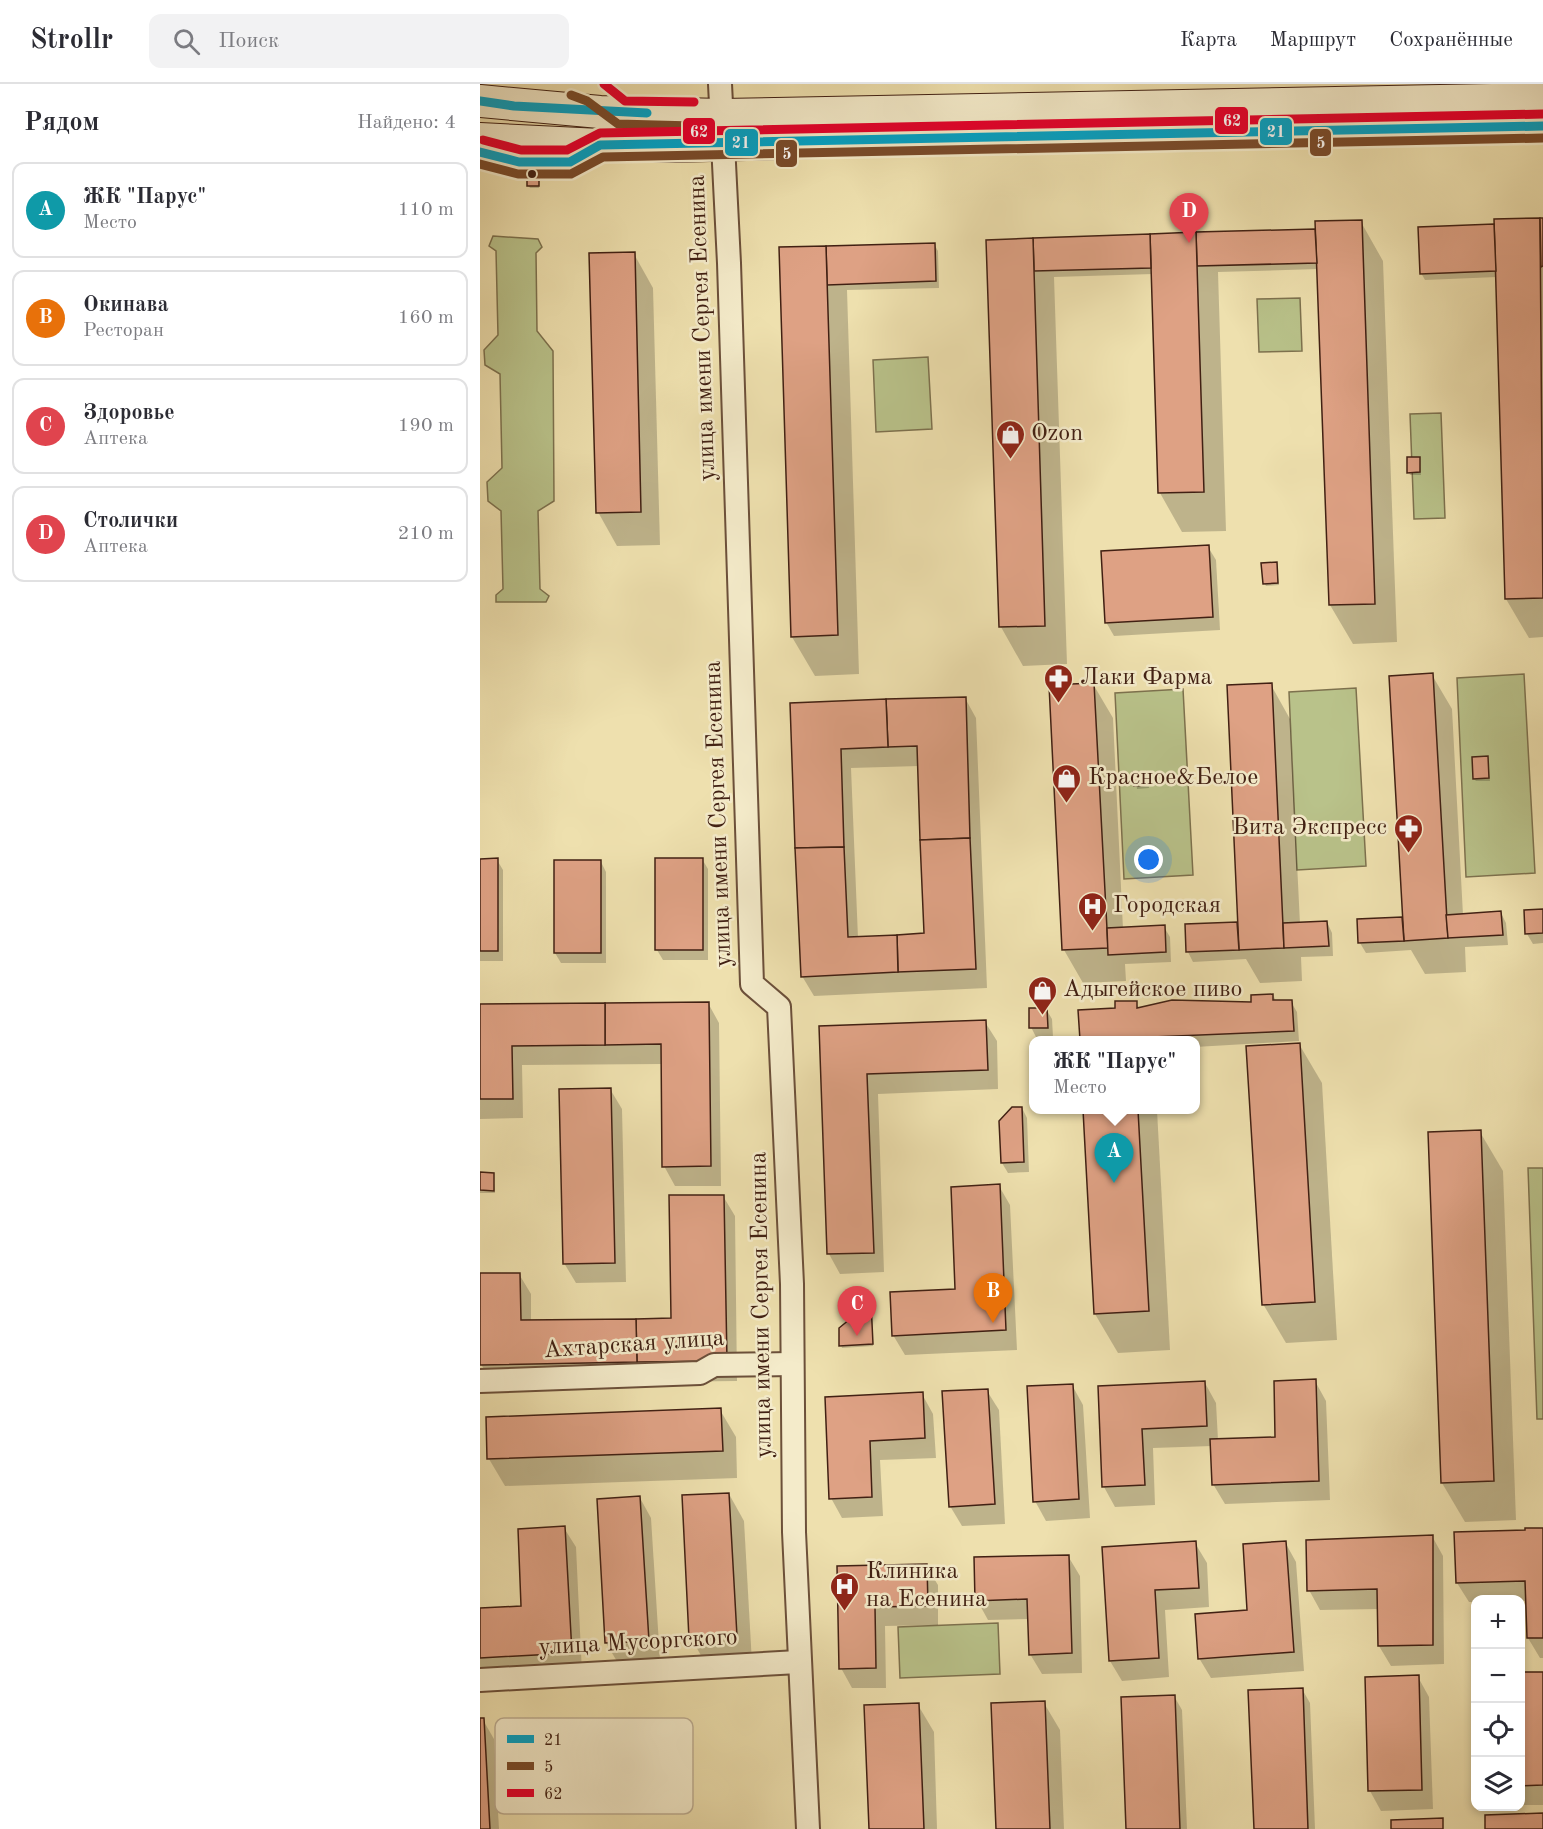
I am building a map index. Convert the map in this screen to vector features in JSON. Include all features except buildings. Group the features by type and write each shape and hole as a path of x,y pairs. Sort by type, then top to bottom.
{"main road":[{"path":"480,139 600,145 723,130 1543,99"},
{"path":"480,101 600,112 723,130 1217,131 1543,126"}],"street":[{"name":"улица имени Сергея Есенина","path":"720,84 752,984 779,1007 792,1284 791,1365 798,1662 808,1829"},
{"name":"Ахтарская улица","path":"480,1381 699,1373 714,1365 791,1365"},
{"name":"улица Мусоргского","path":"480,1680 798,1662"}],"green space":[{"path":"493,236 538,239 542,247 536,253 537,331 553,351 554,501 538,511 540,589 549,596 546,602 496,602 496,595 503,589 501,511 488,501 487,482 502,468 500,374 485,365 484,350 498,335 496,251 489,246"},
{"path":"1300,298 1302,351 1259,352 1257,299"},
{"path":"928,357 932,429 876,432 873,360"},
{"path":"1441,413 1445,518 1414,519 1410,414"},
{"path":"1524,674 1535,873 1466,877 1457,678"},
{"path":"1356,688 1366,866 1297,870 1289,692"},
{"path":"1183,689 1193,875 1124,879 1115,693"},
{"path":"1528,1168 1543,1168 1543,1419 1537,1419"},
{"path":"998,1623 1000,1674 900,1678 898,1627"}],"transit line":[{"name":"62","path":"604,84 625,101 694,102"},
{"name":"5","path":"571,95 587,101 618,124 694,126"},
{"name":"21","path":"480,101 514,106 647,113"},
{"name":"62","path":"483,140 521,150 567,150 600,133 1543,114"},
{"name":"21","path":"480,152 519,162 570,162 600,145 1543,126"},
{"name":"5","path":"480,164 518,174 571,174 603,157 1543,138"}],"place":[{"name":"Столички","path":"1189,243"},
{"name":"Ozon","path":"1010,460"},
{"name":"Лаки Фарма","path":"1059,704"},
{"name":"Красное&Белое","path":"1067,804"},
{"name":"Вита Экспресс","path":"1408,854"},
{"name":"Городская","path":"1092,932"},
{"name":"Адыгейское пиво","path":"1042,1016"},
{"name":"ЖК \"Парус\"","path":"1114,1183"},
{"name":"Окинава","path":"993,1323"},
{"name":"Здоровье","path":"857,1336"},
{"name":"Клиника на Есенина","path":"845,1612"}]}
